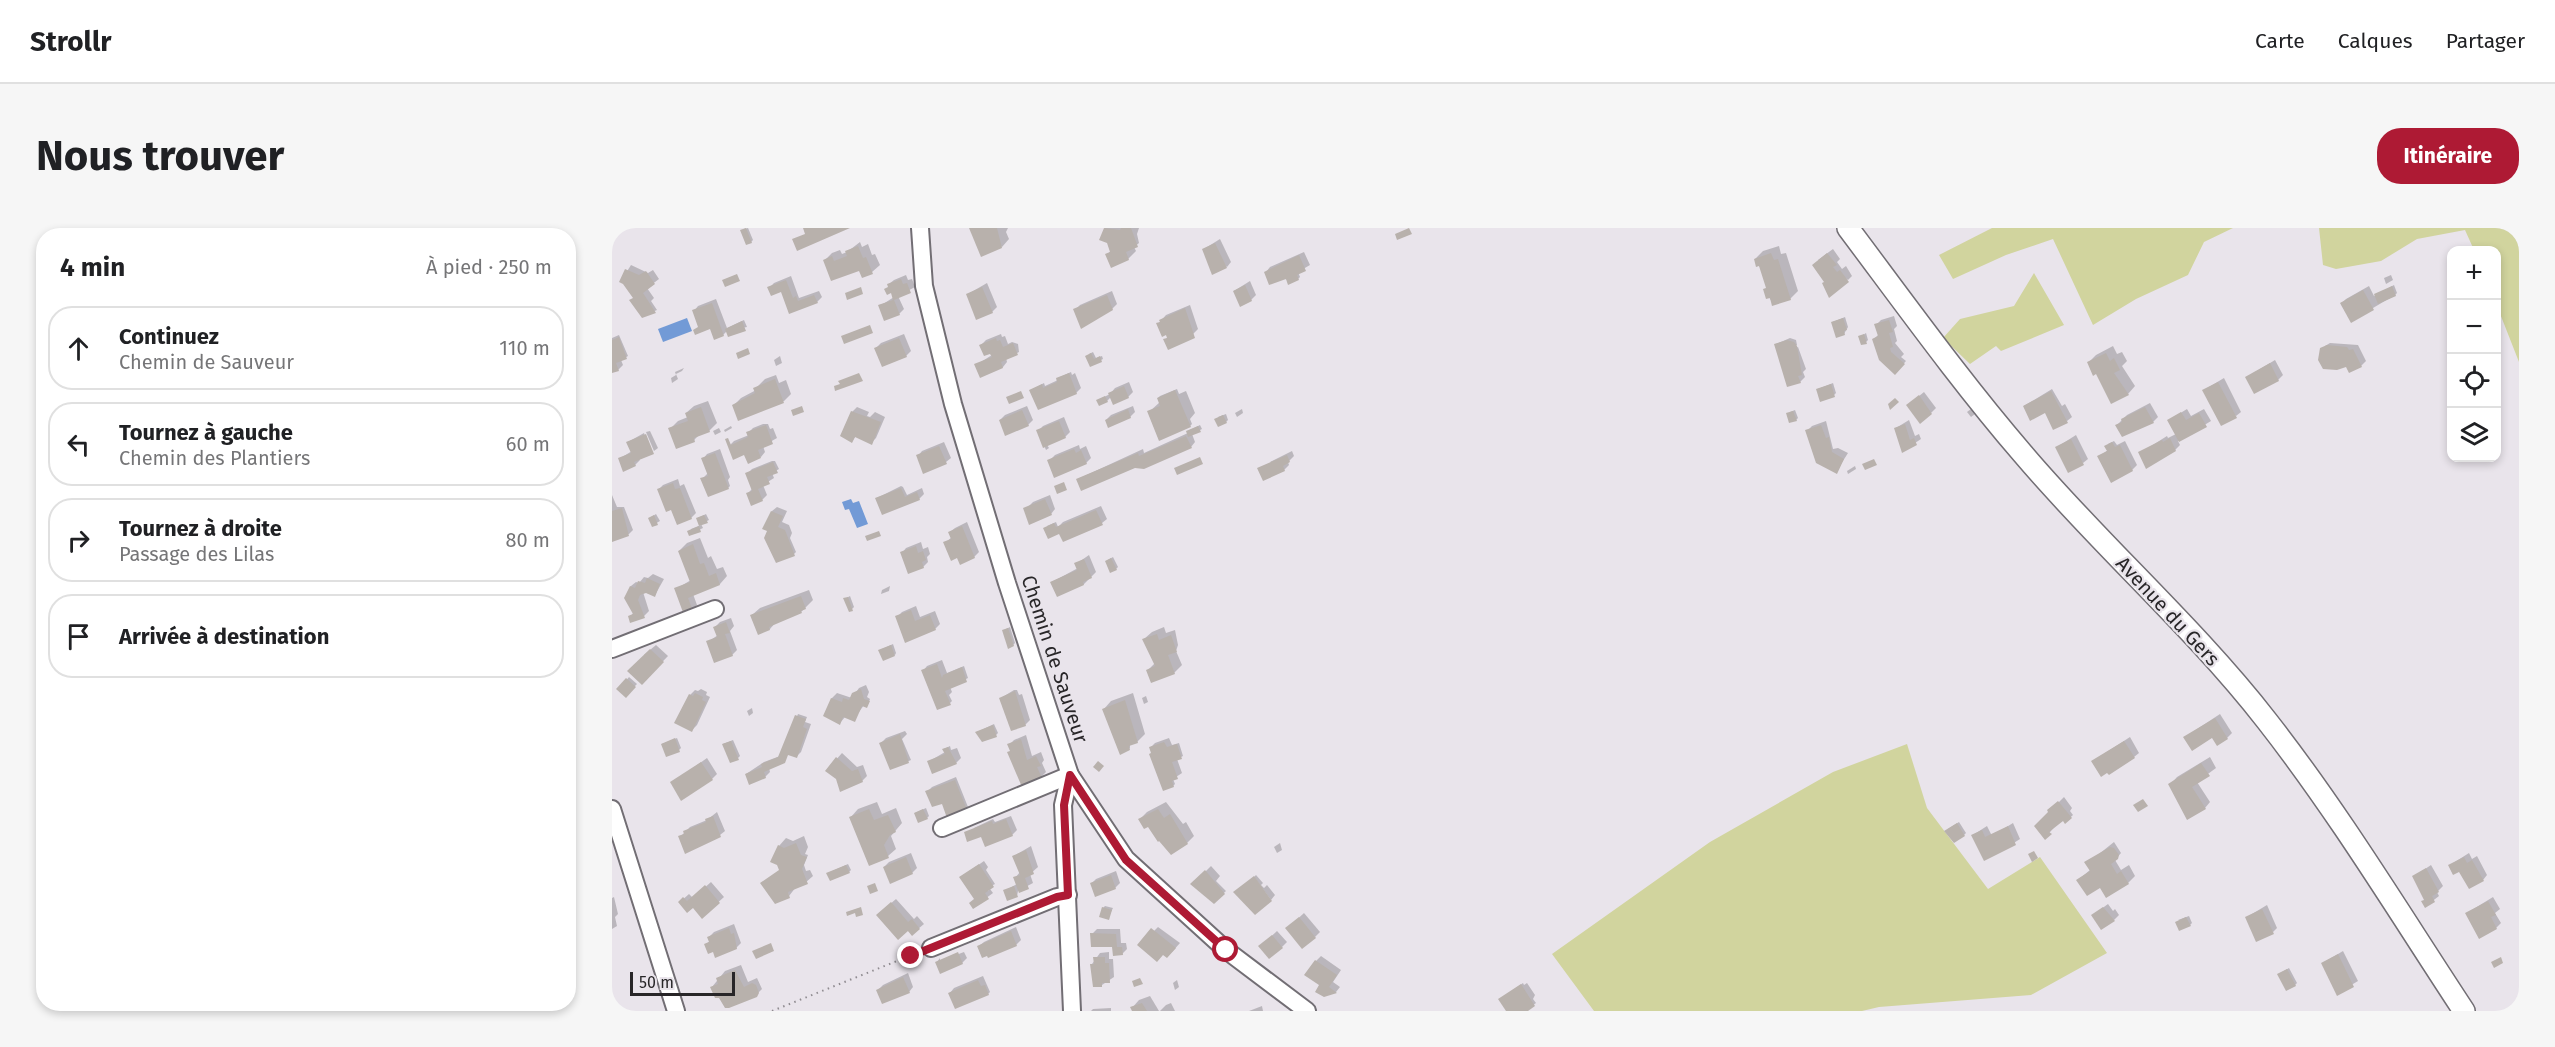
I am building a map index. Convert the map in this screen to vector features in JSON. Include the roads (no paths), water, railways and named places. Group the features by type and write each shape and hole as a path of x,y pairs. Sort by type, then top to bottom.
{"main road":[{"name":"Avenue du Gers","path":"1848,228 2024,456 2207,652 2266,719 2314,784 2464,1011"}],"street":[{"name":"Chemin de Sauveur","path":"920,228 924,286 953,404 1007,583 1070,775 1126,860 1226,950 1307,1011"},
{"path":"612,649 715,609"},
{"path":"942,828 1070,775"},
{"path":"1070,775 1064,805 1072,1011"},
{"path":"612,809 676,1011"},
{"path":"931,948 1057,897 1068,895"}],"water":[{"path":"687,318 692,331 663,342 658,329"},
{"path":"851,499 853,503 859,501 868,524 857,528 849,509 845,510 842,502"}]}
